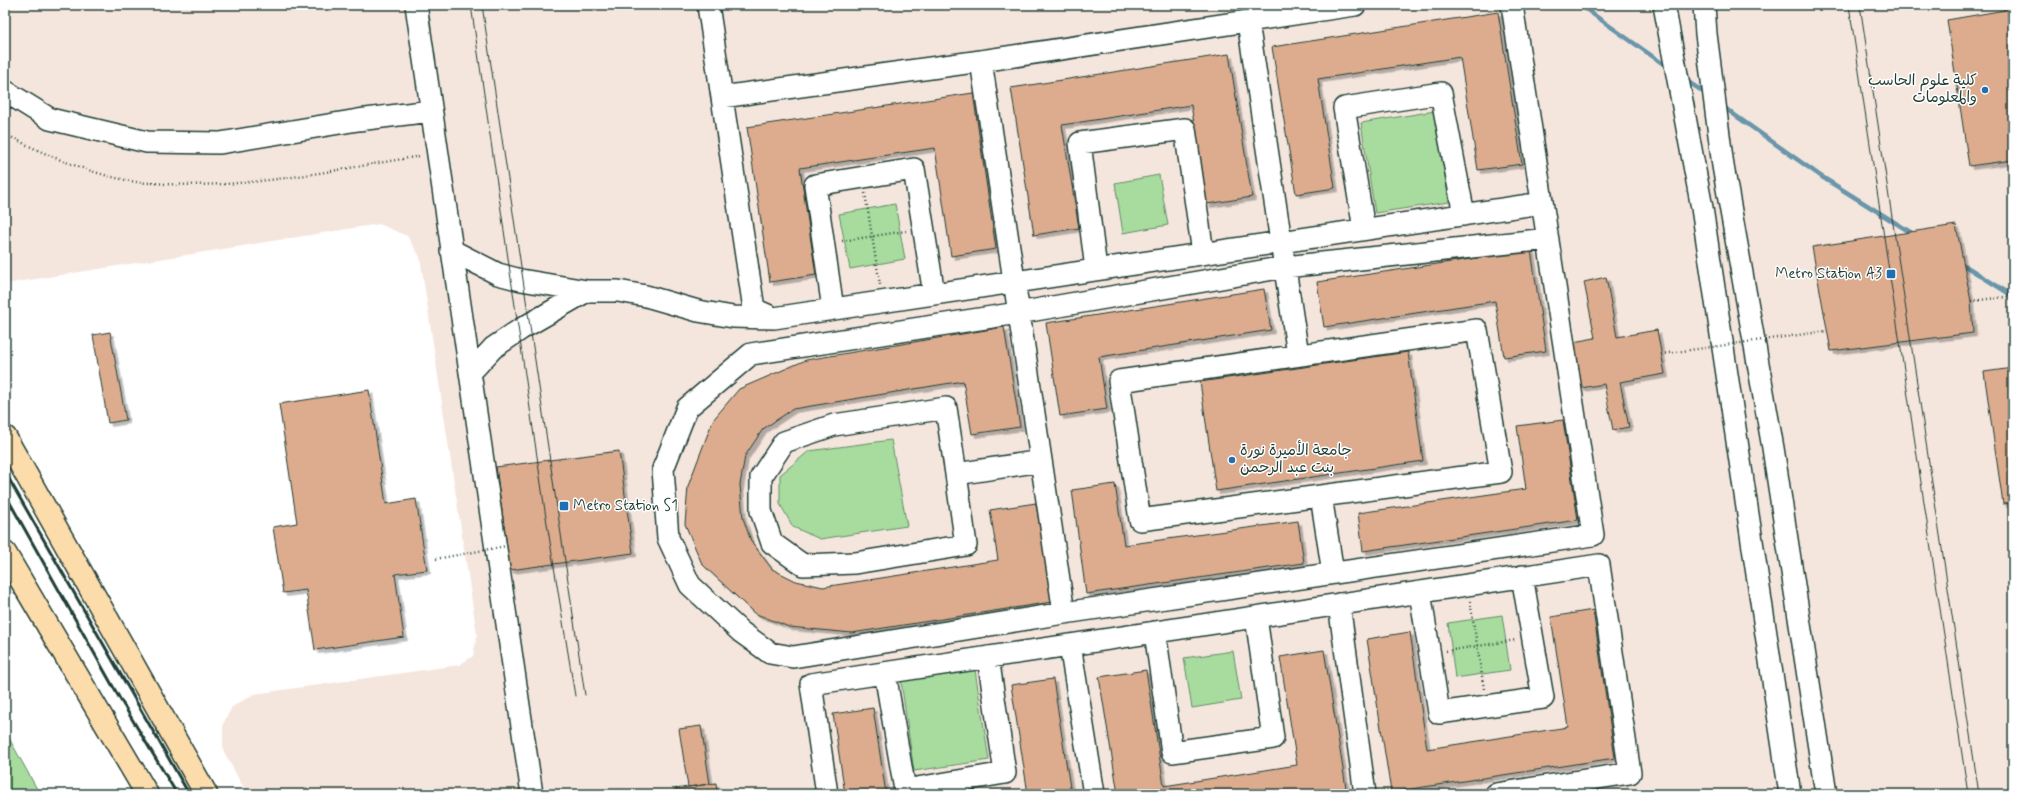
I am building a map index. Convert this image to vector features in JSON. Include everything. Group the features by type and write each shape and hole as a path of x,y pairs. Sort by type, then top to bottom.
{"main road":[{"path":"5,437 206,794"},
{"path":"5,553 147,794"}],"street":[{"path":"416,5 532,794"},
{"path":"708,5 754,309 774,318"},
{"path":"722,97 981,61 1355,5"},
{"path":"1512,5 1548,239 1593,536 1064,613 793,656 770,653 741,632 690,585 668,538 664,469 687,408 750,354 1018,313 1285,267 1548,239"},
{"path":"1664,5 1702,208 1790,794"},
{"path":"1704,5 1706,34 1723,166 1774,448 1826,794"},
{"path":"1248,22 1298,355"},
{"path":"981,61 1064,613"},
{"path":"5,91 50,119 147,142 220,143 358,120 431,111"},
{"path":"1364,230 1344,108 1441,93 1464,215"},
{"path":"1096,269 1080,143 1185,129 1203,253"},
{"path":"833,309 815,185 914,169 934,294"},
{"path":"451,250 498,274 562,288 587,291 618,290 646,296 698,311 733,317 774,318 1542,203"},
{"path":"470,373 493,348 515,332 587,291"},
{"path":"1477,330 1501,472 1321,496 1140,520 1119,380 1477,330"},
{"path":"946,408 956,474 966,545 855,563 803,565 772,543 761,511 761,478 784,442 834,425 946,408"},
{"path":"956,474 1041,461"},
{"path":"1321,496 1333,573"},
{"path":"827,794 811,684 1599,565 1630,774 1496,794"},
{"path":"1420,592 1439,713 1543,698 1522,576"},
{"path":"1339,604 1365,794"},
{"path":"1155,632 1172,752 1273,738 1256,617"},
{"path":"1070,645 1094,794"},
{"path":"885,673 905,790 1005,773 988,657"}],"path":[{"path":"5,134 60,160 90,170 136,182 216,186 269,180 437,153"},
{"path":"863,177 882,302"},
{"path":"823,244 924,228"},
{"path":"1971,301 2013,296"},
{"path":"1661,354 1827,331"},
{"path":"436,558 506,546"},
{"path":"1468,585 1486,706"},
{"path":"1430,654 1533,638"}],"shaded area":[{"name":"جامعة الأميرة نورة بنت عبد الرحمن","path":"5,5 2013,5 2013,794 247,794 223,750 223,724 232,707 254,694 459,665 473,656 477,635 420,257 407,236 379,224 5,284"}],"green space":[{"path":"1435,111 1449,202 1375,213 1361,123"},
{"path":"1159,175 1168,225 1123,233 1115,183"},
{"path":"895,204 905,259 850,269 839,214"},
{"path":"891,440 907,526 820,539 793,527 780,504 780,475 809,451"},
{"path":"1502,615 1510,670 1455,678 1448,623"},
{"path":"1233,651 1241,700 1192,708 1184,658"},
{"path":"975,670 989,760 914,771 901,681"},
{"path":"5,731 37,789 40,794 5,794"}],"building":[{"name":"كلية علوم الحاسب والمعلومات","path":"2004,5 2013,5 2013,160 1969,166 1947,20 2005,10"},
{"path":"1498,12 1522,164 1478,170 1460,57 1318,79 1335,188 1296,194 1272,47"},
{"path":"1229,54 1252,197 1207,204 1191,105 1062,125 1079,228 1034,235 1011,88"},
{"path":"973,93 996,249 951,256 935,148 800,168 816,275 770,282 747,127"},
{"name":"Metro Station A3","path":"1956,225 1971,301 1973,333 1831,351 1812,247"},
{"path":"1531,250 1546,351 1504,357 1495,301 1324,327 1317,282"},
{"path":"1606,277 1617,337 1657,330 1665,374 1620,382 1629,427 1613,430 1604,384 1581,388 1573,342 1595,338 1584,282"},
{"path":"1264,289 1271,330 1099,357 1107,409 1060,416 1046,323"},
{"path":"1004,327 1020,427 972,434 963,381 793,409 763,429 745,456 740,485 743,518 751,541 772,569 796,581 823,587 998,560 990,510 1036,503 1052,602 852,633 789,627 754,613 702,564 685,524 688,486 713,420 739,389 806,360"},
{"path":"110,332 126,420 108,423 93,335"},
{"path":"1408,352 1423,461 1216,491 1200,382"},
{"path":"2013,368 2013,503 2003,504 1984,372"},
{"path":"369,390 386,504 416,499 427,570 395,574 404,637 315,650 306,590 283,593 273,527 297,523 279,404"},
{"path":"1563,420 1578,520 1363,551 1358,513 1526,489 1517,426"},
{"name":"Metro Station S1","path":"619,451 633,553 510,570 496,467"},
{"path":"1115,484 1124,545 1298,521 1304,563 1086,594 1072,490"},
{"path":"1593,610 1615,758 1391,792 1367,639 1410,632 1427,749 1568,727 1551,617"},
{"path":"1324,650 1347,794 1118,794 1099,677 1146,670 1164,786 1297,765 1280,657"},
{"path":"1053,679 1071,794 1028,794 1011,685"},
{"path":"873,708 886,794 845,794 833,714"},
{"path":"701,726 710,784 688,787 679,729"},
{"path":"716,783 717,794 675,794 675,789"}],"waterway":[{"path":"1580,5 1669,68"},
{"path":"1684,79 1708,95"},
{"path":"1722,106 1822,177 1915,235"},
{"path":"1959,262 2013,296"}],"tram line":[{"path":"471,5 545,511 575,696"},
{"path":"482,5 585,695"},
{"path":"1849,5 1968,794"},
{"path":"1860,5 1979,794"}],"railway":[{"path":"5,472 189,794"},
{"path":"5,494 120,699 177,794"}],"place":[{"name":"كلية علوم الحاسب والمعلومات","path":"1985,90"},
{"name":"Metro Station A3","path":"1891,274"},
{"name":"جامعة الأميرة نورة بنت عبد الرحمن","path":"1232,460"},
{"name":"Metro Station S1","path":"564,506"}]}
